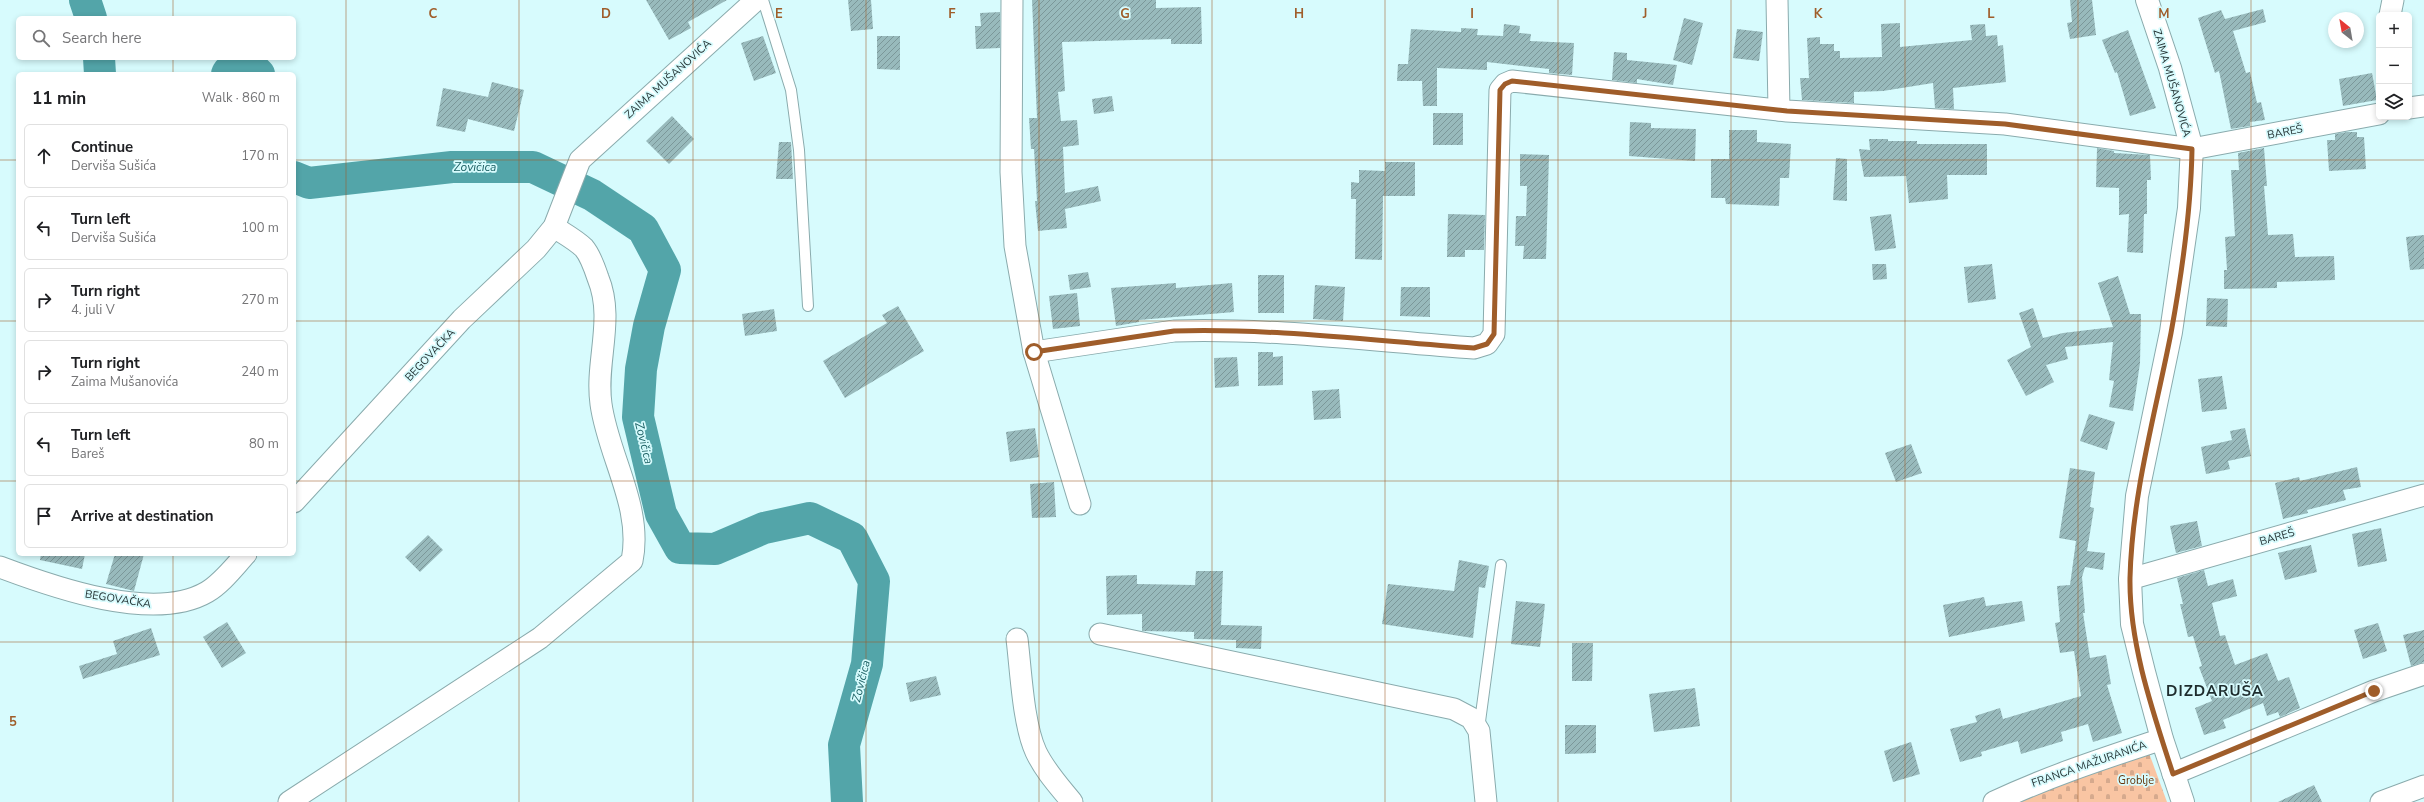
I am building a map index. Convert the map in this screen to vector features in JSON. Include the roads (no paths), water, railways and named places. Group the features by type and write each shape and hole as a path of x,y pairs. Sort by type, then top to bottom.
{"street":[{"name":"ZAIMA MUŠANOVIĆA","path":"580,160 756,0"},
{"path":"1012,0 1011,172 1015,246 1034,352 1080,504"},
{"path":"1777,0 1779,110"},
{"name":"ZAIMA MUŠANOVIĆA","path":"2148,0 2170,68 2192,149 2189,208 2171,332 2137,496 2130,579 2132,624 2162,739 2183,802"},
{"path":"2391,12 2394,0"},
{"name":"BAREŠ","path":"1034,352 1174,331 1297,335 1474,348 1487,344 1494,334 1500,90 1505,84 1512,81 1779,110 2005,124 2192,149 2376,115"},
{"path":"2412,108 2424,106"},
{"name":"BEGOVAČKA","path":"296,500 462,319 536,249 554,227 580,160"},
{"path":"289,802 540,638 632,561 635,546 630,508 601,405 600,382 606,309 600,287 584,248 554,227"},
{"name":"BAREŠ","path":"2130,579 2424,495"},
{"name":"BEGOVAČKA","path":"0,567 50,586 115,600 159,605 188,600 206,592 221,581 244,556"},
{"path":"1100,634 1454,709 1471,718 1479,731 1486,802"},
{"path":"1017,639 1027,718 1035,750 1047,772 1072,802"},
{"path":"2173,774 2374,691 2424,674"},
{"name":"FRANCA MAŽURANIĆA","path":"1994,802 2033,783 2162,739"},
{"path":"2380,802 2424,786"}],"lane":[{"path":"763,0 791,90 799,150 808,306"},
{"path":"1479,731 1501,565"}],"waterway":[{"name":"Zovičica","path":"85,0 90,16"},
{"name":"Zovičica","path":"99,60 100,72"},
{"name":"Zovičica","path":"228,72 257,72"},
{"name":"Zovičica","path":"296,178 309,183 452,167 533,167 592,195 643,229 665,270 649,326 641,369 638,417 661,514 680,548 715,549 764,528 810,518 852,538 874,581 867,664 844,745 847,802"}],"district":[{"name":"DIZDARUŠA","path":"2215,691"}],"park label":[{"name":"Groblje","path":"2136,780"}]}
